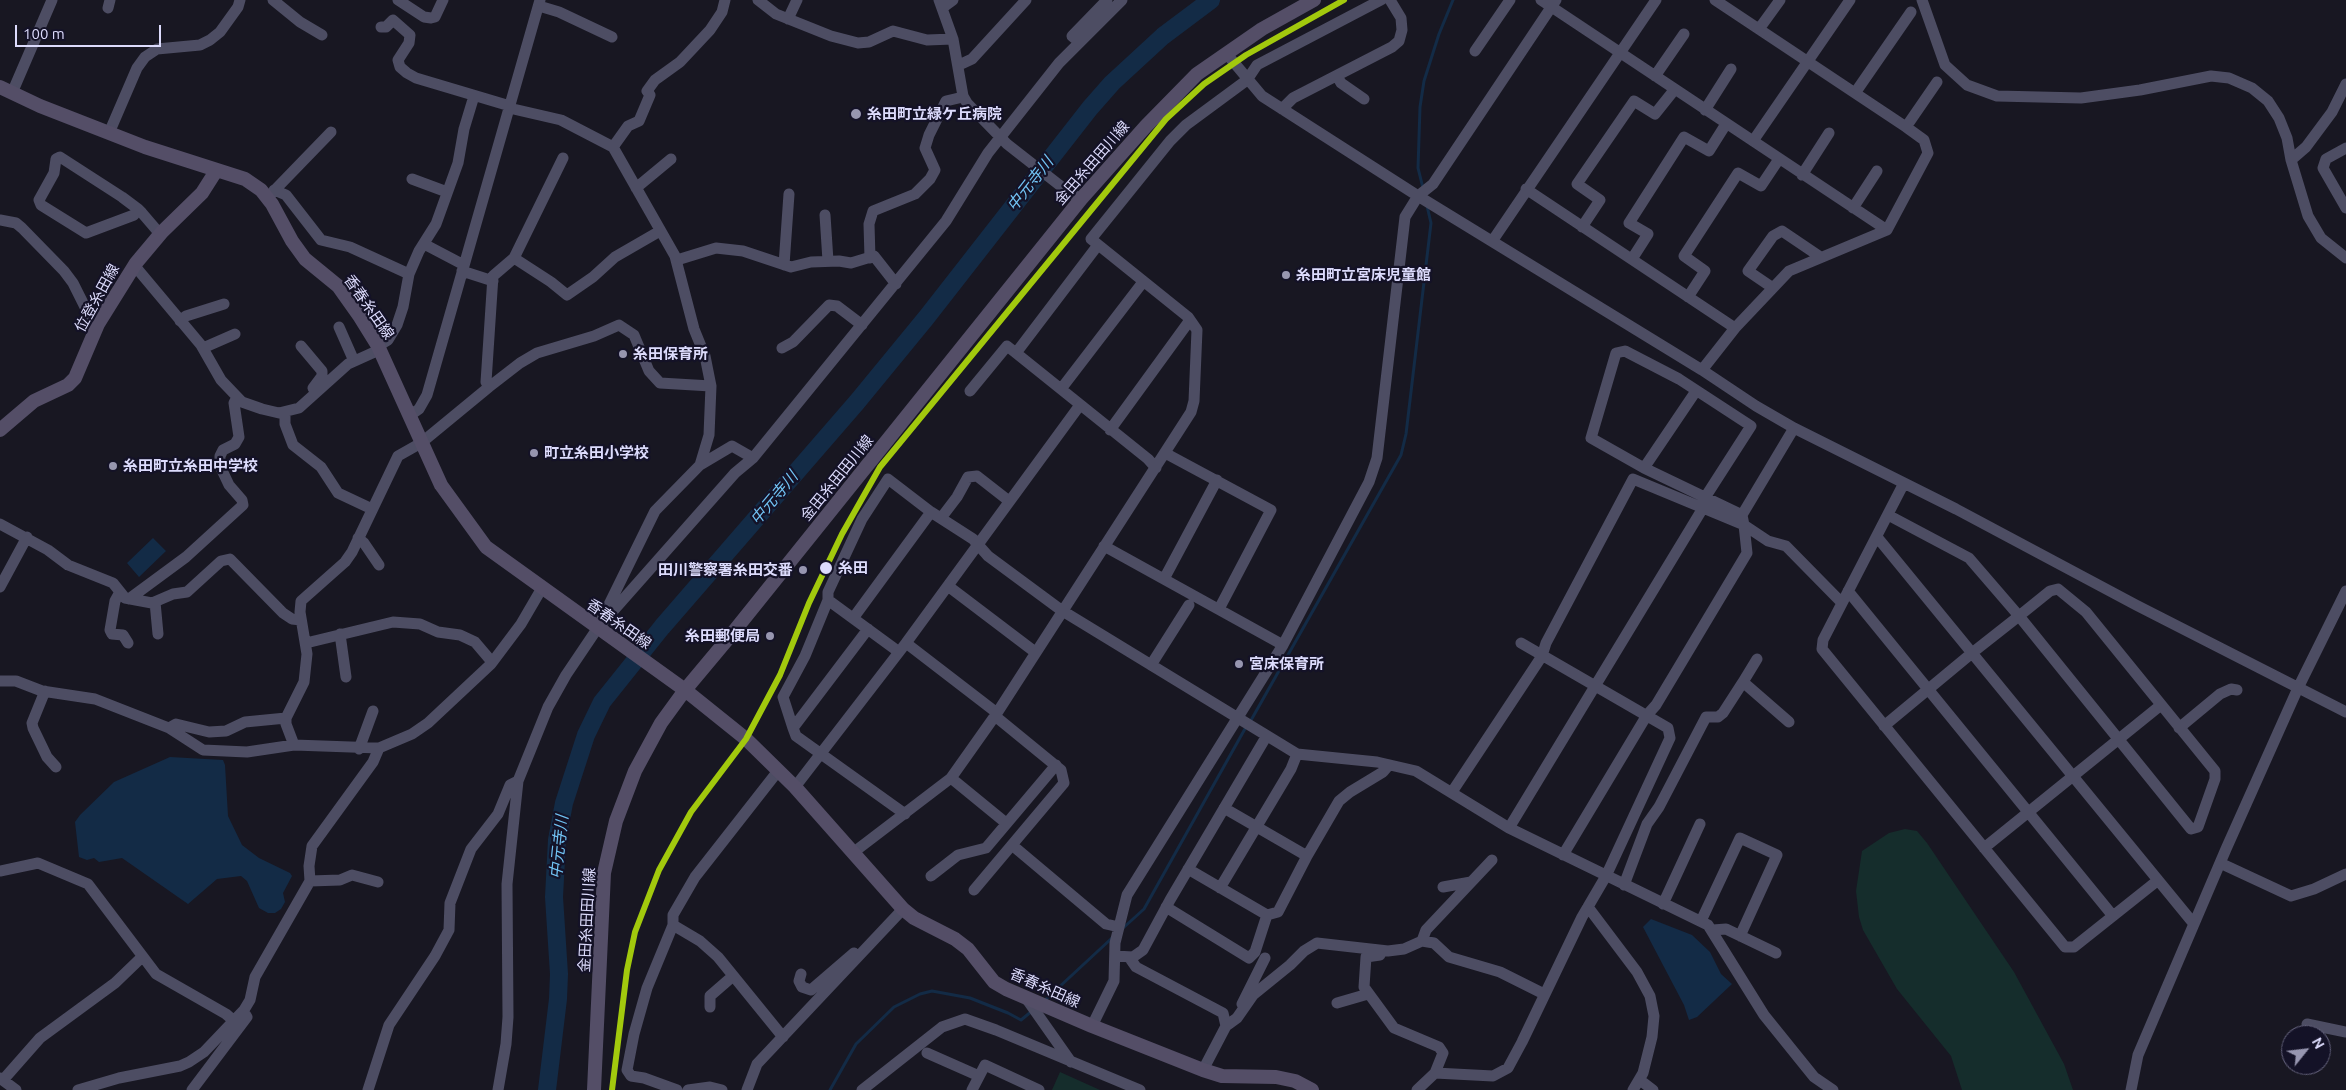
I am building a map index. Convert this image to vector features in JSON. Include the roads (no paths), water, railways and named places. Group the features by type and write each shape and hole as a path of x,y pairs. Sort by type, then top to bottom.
{"main road":[{"name":"金田糸田田川線","path":"594,1090 604,873 616,821 635,771 680,687 744,620 1081,199 1146,126 1197,74 1262,29 1314,0"},
{"name":"香春糸田線","path":"6,90 109,133 216,171 245,179 261,190 271,194 292,242 305,259 338,286 379,348 441,485 486,547 680,687 746,739 795,787 903,909 914,918 955,939 968,949 994,982 1092,1026 1203,1070 1222,1076 1276,1077 1295,1081 1312,1090"},
{"name":"位登糸田線","path":"0,430 34,401 68,385 75,378 98,324 134,266 160,234 202,193 216,171"}],"street":[{"path":"6,90 52,0"},
{"path":"109,133 137,68 145,57 157,49 200,45 210,40 220,32 238,7 240,0"},
{"path":"274,0 300,22 322,35"},
{"path":"398,0 424,17 431,18 436,17 443,0"},
{"path":"613,147 628,126 639,121 650,95 648,91 655,80 680,62 710,30 722,12 726,0"},
{"path":"758,0 776,14 832,36 858,43 869,42 893,31 927,40 953,39"},
{"path":"788,19 797,0"},
{"path":"953,0 940,4 953,39 963,97 990,129 1068,191 1081,199"},
{"path":"959,66 972,59 1026,0"},
{"path":"1079,42 1072,36 1107,0"},
{"path":"498,1090 506,1044 508,1017 507,884 518,781 548,707 566,675 735,473 753,458 896,284 946,221 1059,63 1122,0"},
{"path":"854,852 951,778 996,714 1061,610 1191,412 1194,401 1196,330 1190,320 1091,239 1170,141 1186,125 1247,80 1257,66 1381,0"},
{"path":"1282,109 1292,98 1392,47 1399,41 1402,30 1401,18 1390,0"},
{"path":"1476,51 1510,0"},
{"path":"1541,0 1554,4 1620,53 1887,230"},
{"path":"1493,240 1656,0"},
{"path":"1702,370 1735,328 1789,271 1819,256 1887,230 1928,153 1924,140 1906,127 1759,29 1733,5 1716,0"},
{"path":"1759,29 1780,0"},
{"path":"1753,141 1850,0"},
{"path":"1922,0 1945,65 1967,85 1997,96 2081,98 2140,90 2211,76 2229,78 2252,88 2268,101 2279,118 2287,138 2291,160 2308,216 2321,238 2346,258"},
{"path":"410,416 419,409 427,395 540,3 612,37"},
{"path":"1092,1026 1114,981 1119,927 1127,895 1283,645 1369,482 1377,458 1405,217 1418,196 1432,184 1554,4"},
{"path":"1855,94 1911,12"},
{"path":"381,27 386,27 393,20 410,34 410,43 398,60 400,66 416,78 510,107 561,120 613,147 677,260 686,304 705,356 711,386 709,435 700,465"},
{"path":"1655,76 1684,34"},
{"path":"1226,53 1262,96 1418,196 1493,240 1600,309 1794,428 1904,482 2346,712"},
{"path":"1705,110 1731,69"},
{"path":"1337,76 1341,83 1364,99"},
{"path":"1906,127 1937,82"},
{"path":"2291,160 2306,147 2322,126 2346,84"},
{"path":"1582,227 1600,200 1576,184 1634,101 1655,114 1675,89"},
{"path":"134,266 203,348 221,380 242,402 278,413 299,408 339,370 354,360 379,348 388,340 397,325 403,307 409,274 436,224 458,163 464,129 474,96"},
{"path":"870,258 868,224 873,212 915,194 930,179 934,170 926,155 925,148 929,135 946,101 963,97"},
{"path":"1632,259 1648,234 1629,223 1684,137 1709,151 1726,124"},
{"path":"271,194 331,132"},
{"path":"1802,175 1829,133"},
{"path":"2346,148 2326,159 2323,168 2346,208"},
{"path":"138,209 134,215 86,233 41,205 39,200 54,173 56,159 60,157 122,196 138,209 160,234"},
{"path":"489,387 486,382 493,276 514,258 563,158"},
{"path":"636,188 671,159"},
{"path":"1688,297 1704,271 1684,256 1738,173 1761,186 1779,159"},
{"path":"1853,208 1878,171"},
{"path":"412,179 447,192"},
{"path":"1526,189 1735,328"},
{"path":"271,194 286,195 321,240 350,247 409,274"},
{"path":"784,265 790,194"},
{"path":"825,216 828,261"},
{"path":"0,220 16,223 64,271 73,283 90,317 98,324"},
{"path":"514,258 567,295 593,277 615,257 660,230"},
{"path":"1773,288 1748,271 1773,236 1782,231 1819,256"},
{"path":"424,244 463,268 494,281"},
{"path":"1016,353 1098,245"},
{"path":"677,260 716,248 742,251 791,267 811,262 851,263 874,256 896,284"},
{"path":"1061,388 1143,282"},
{"path":"180,320 186,316 224,304"},
{"path":"782,348 793,342 829,305 837,306 862,325"},
{"path":"1110,430 1190,320"},
{"path":"294,745 288,736 286,718 304,682 306,644 301,620 301,601 346,562 398,456 421,443 520,363 538,353 594,336 619,325 634,335 649,371 660,383 711,386"},
{"path":"339,327 354,360"},
{"path":"203,348 235,334"},
{"path":"301,346 322,371 322,376 312,388 316,393"},
{"path":"970,391 1008,346 1148,459 1156,468"},
{"path":"1706,496 1751,426 1679,380 1625,351 1616,353 1591,438 1644,468 1706,496 1743,520 1768,541 1786,546 1842,603"},
{"path":"1644,468 1696,391"},
{"path":"128,643 124,635 112,634 110,630 115,601 186,557 243,505 242,500 229,485 220,466 220,456 223,450 235,444 239,438 234,403 237,397"},
{"path":"795,787 902,648 1080,405"},
{"path":"285,412 285,424 293,444 321,467 338,493 372,509"},
{"path":"1563,855 1646,714 1656,705 1747,553 1743,520 1794,428"},
{"path":"602,632 655,511 700,465 732,446 753,458"},
{"path":"1165,454 1218,480 1272,510 1219,609"},
{"path":"854,618 936,515 957,497 968,477 977,476 1010,501"},
{"path":"905,814 796,736 783,697 805,656 828,600 828,592 862,519 888,479 972,539 1061,610 1239,718 1266,737 1297,754 1377,762 1416,771 1509,828 1700,921 1713,930 1730,963 1764,1015 1814,1077 1833,1090"},
{"path":"1452,792 1542,656 1546,643 1633,479 1703,508 1743,520"},
{"path":"1164,579 1218,480"},
{"path":"1904,482 1823,640 1822,649 2064,947 2074,948 2157,881"},
{"path":"1509,828 1703,508"},
{"path":"1884,726 1972,653 2019,616 2050,591 2058,589 2086,612 2214,771 2215,779 2198,827 2191,829 2019,616 1969,558 1888,516"},
{"path":"0,524 27,537 68,565 113,583 125,596 155,602 173,594 187,592 221,560 230,559 284,613 292,619 301,620"},
{"path":"0,587 27,537"},
{"path":"1877,537 2194,924"},
{"path":"358,538 364,543 379,565"},
{"path":"1104,546 1283,645"},
{"path":"948,586 1035,652"},
{"path":"0,681 16,681 45,691 95,699 169,728 203,750 248,752 294,745 359,749 379,748 412,734 428,723 492,662 521,624 542,588"},
{"path":"1848,591 2113,916"},
{"path":"2131,1090 2138,1054 2220,863 2298,688 2346,591"},
{"path":"828,600 868,629 902,648 996,714 1061,770 1064,783 974,890"},
{"path":"155,602 158,634"},
{"path":"1151,665 1189,605"},
{"path":"306,644 393,622 420,624 438,632 460,635 474,642 492,662"},
{"path":"793,728 868,629"},
{"path":"340,634 346,677"},
{"path":"1435,1073 1493,1076 1508,1068 1588,907 1606,876 1670,738 1668,728 1522,643"},
{"path":"1624,885 1647,824 1659,808 1703,721 1706,717 1718,717 1723,714 1757,659"},
{"path":"1743,682 1789,722"},
{"path":"2179,728 2220,694 2230,689 2237,690"},
{"path":"45,691 32,723 47,756 56,767"},
{"path":"1984,848 2161,705"},
{"path":"359,749 373,711"},
{"path":"169,728 176,724 209,732 226,731 245,722 286,718"},
{"path":"224,751 228,739 226,731"},
{"path":"1115,956 1133,957 1143,950 1166,907 1266,737"},
{"path":"78,1090 119,1078 180,1066 204,1052 244,1010 250,1000 255,977 272,943 310,881 309,866 312,846 373,762 379,748"},
{"path":"1220,888 1297,754"},
{"path":"931,876 958,855 986,848 1056,765"},
{"path":"1188,869 1267,915 1278,912 1307,856 1339,801 1383,772 1389,765"},
{"path":"676,1090 644,1078 631,1076 627,1070 634,1034 647,988 673,925 673,915 695,877 778,771"},
{"path":"951,778 1006,823"},
{"path":"368,1090 389,1025 450,930 450,903 471,849 498,814 510,785 518,781"},
{"path":"1224,808 1307,856"},
{"path":"1663,904 1700,824"},
{"path":"1700,921 1740,838 1777,855 1740,936"},
{"path":"1012,845 1106,924 1119,927"},
{"path":"1422,941 1426,930 1492,860"},
{"path":"0,870 38,863 88,884 156,974 226,1014 234,1021"},
{"path":"2220,863 2291,896 2314,889 2346,874"},
{"path":"310,881 340,880 352,875 378,882"},
{"path":"1443,886 1471,882"},
{"path":"1166,907 1249,958 1255,952 1267,915"},
{"path":"1588,907 1637,972 1650,996 1654,1016 1652,1037 1640,1080 1632,1090"},
{"path":"747,1090 757,1064 903,909"},
{"path":"673,925 700,942 718,957 783,1038"},
{"path":"1713,930 1726,929 1776,953"},
{"path":"1417,1090 1435,1073 1443,1053 1438,1047 1394,1028 1364,987 1366,957 1404,949 1422,941 1434,943 1449,957 1500,972 1544,994"},
{"path":"1203,1070 1226,1026 1237,1018 1253,995 1304,951 1317,943 1388,952"},
{"path":"801,974 799,982 805,990 811,990 853,954 863,952"},
{"path":"16,1090 1,1079 40,1038 115,983 142,957"},
{"path":"1129,957 1136,967 1223,1013 1226,1026"},
{"path":"1237,1018 1248,989 1265,958"},
{"path":"710,1007 710,996 733,976"},
{"path":"1336,1004 1368,994"},
{"path":"1026,998 1072,1063"},
{"path":"192,1090 247,1018 244,1010"},
{"path":"862,1090 942,1027 964,1019 996,1030 1120,1086 1140,1090"},
{"path":"2307,1024 2346,1032"},
{"path":"927,1052 979,1076"},
{"path":"972,1090 985,1065 1039,1090"},
{"path":"1640,1080 1653,1090"},
{"path":"688,1090 710,1087 722,1090"}],"water":[{"path":"153,538 166,551 139,577 127,563"},
{"path":"170,757 223,760 225,765 228,816 242,845 259,858 290,873 292,876 283,893 285,902 281,909 275,913 268,913 259,908 247,881 241,876 217,879 188,904 122,858 99,862 94,858 87,860 79,857 75,822 80,815 114,782"},
{"path":"1651,919 1692,935 1710,952 1721,974 1732,984 1697,1017 1689,1020 1684,1005 1643,927"}],"waterway":[{"name":"中元寺川","path":"547,1090 558,999 559,974 554,897 557,840 564,803 586,735 602,702 662,627 857,402 926,318 1090,108 1112,83 1163,36 1211,0"},
{"path":"1423,188 1418,168 1420,107 1424,81 1439,34 1453,0"},
{"path":"1250,722 1401,455 1406,434 1431,223 1427,206"},
{"path":"1122,929 1144,909 1246,727"},
{"path":"1043,1002 1112,938"},
{"path":"830,1090 856,1044 894,1007 920,994 932,991 970,998 1021,1020 1032,1011"}],"place":[{"name":"糸田町立緑ケ丘病院","path":"856,114"},
{"name":"糸田町立宮床児童館","path":"1286,275"},
{"name":"糸田保育所","path":"623,354"},
{"name":"町立糸田小学校","path":"534,453"},
{"name":"糸田町立糸田中学校","path":"113,466"},
{"name":"糸田","path":"826,568"},
{"name":"田川警察署糸田交番","path":"803,570"},
{"name":"糸田郵便局","path":"770,636"},
{"name":"宮床保育所","path":"1239,664"}]}
